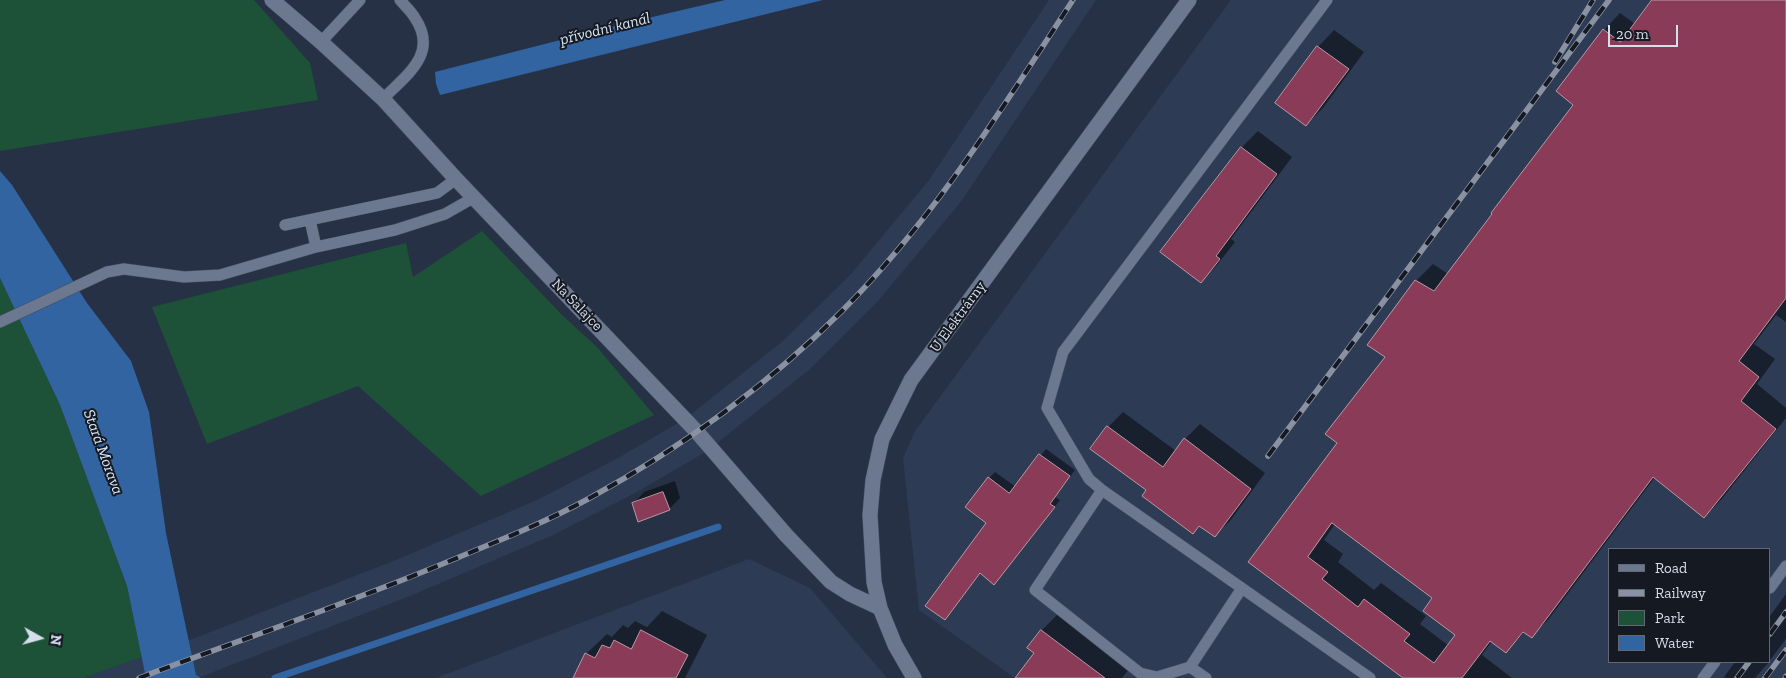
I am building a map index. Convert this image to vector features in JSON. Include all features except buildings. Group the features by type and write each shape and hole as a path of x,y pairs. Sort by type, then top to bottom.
{"street":[{"name":"Na Salajce","path":"272,0 321,42 383,100 473,198 697,432 786,534 831,582 850,594 880,608"},
{"name":"U Elektrárny","path":"914,678 895,645 880,608 874,582 870,515 872,480 882,439 912,380 1189,0"}],"lane":[{"path":"321,42 360,0"},
{"path":"383,100 421,58 425,40 416,18 400,0"},
{"path":"1327,0 1063,352 1047,408 1090,478 1102,490 1370,678"},
{"path":"285,225 437,193 456,179"},
{"path":"0,322 107,272 124,269 184,278 220,275 316,248 395,230 446,214 473,198"},
{"path":"310,220 316,248"},
{"path":"1102,490 1034,590 1140,673 1157,678 1190,667 1242,588"},
{"path":"1771,587 1786,566"},
{"path":"1703,678 1714,663"},
{"path":"1190,667 1206,678"}],"shaded area":[{"path":"1049,0 1096,0 960,203 879,300 809,370 707,451 637,492 553,535 410,596 208,674 197,678 83,678 195,638 396,560 537,500 618,458 685,419 783,341 851,274 929,180"},
{"path":"1231,0 1786,0 1786,678 1015,678 919,610 903,458 915,431"},
{"path":"749,559 810,588 887,678 436,678"}],"green space":[{"path":"0,0 254,0 310,63 318,100 0,151"},
{"path":"482,231 562,315 597,347 654,415 481,496 358,386 207,444 152,307 406,243 413,277"},
{"path":"0,278 60,405 127,586 142,657 83,678 0,678"}],"water":[{"name":"přívodní kanál","path":"725,0 823,0 440,95 436,84 435,72"},
{"name":"Stará Morava","path":"0,171 12,185 87,303 131,361 149,412 166,533 196,675 201,678 146,678 127,586 60,405 0,278"}],"waterway":[{"path":"275,678 718,527"}],"railway":[{"path":"139,678 413,576 538,524 623,479 722,414 784,365 813,339 875,276 907,239 937,201 993,122 1073,0"},
{"path":"1555,62 1593,0"},
{"path":"1268,456 1609,0"},
{"path":"1771,633 1786,612"},
{"path":"1765,678 1786,650"},
{"path":"1737,678 1748,663"}]}
